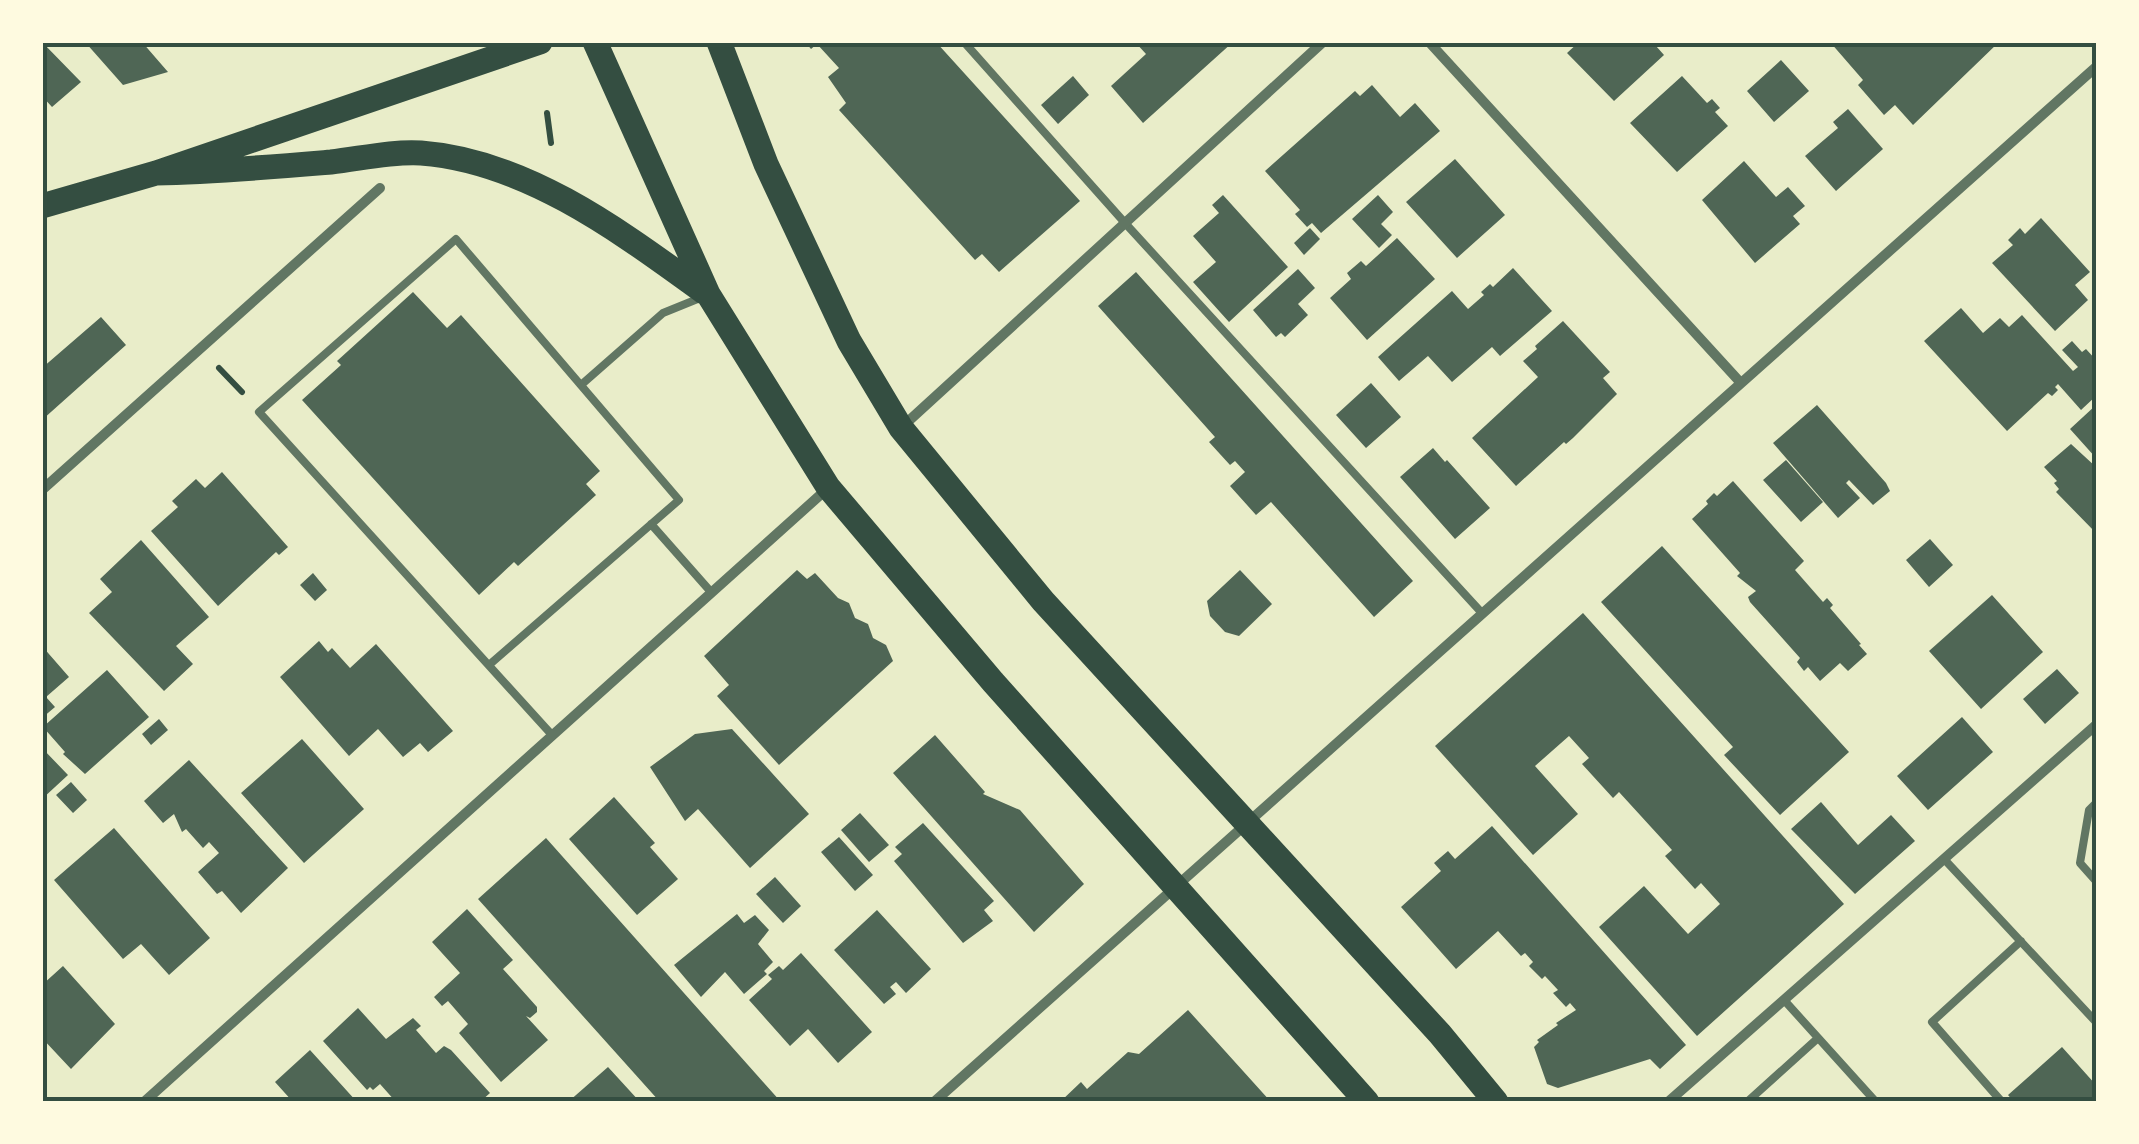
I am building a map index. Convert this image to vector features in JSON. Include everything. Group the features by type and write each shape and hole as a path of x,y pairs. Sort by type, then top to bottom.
{"main road":[{"path":"42,206 156,173 540,42"},
{"path":"595,42 708,294 828,487 993,682 1367,1102"},
{"path":"719,42 766,164 849,342 901,428 1044,601 1440,1034 1496,1102"},
{"path":"156,173 230,172 420,153 484,164 552,192 708,294"}],"street":[{"path":"901,428 1323,42"},
{"path":"1429,42 1740,382"},
{"path":"934,1102 2096,67"},
{"path":"42,490 380,188"},
{"path":"144,1102 828,487"},
{"path":"1668,1102 2096,725"}],"lane":[{"path":"964,42 1481,612"},
{"path":"489,665 679,500 456,239 259,412 552,735"},
{"path":"581,384 663,313 708,294"},
{"path":"651,524 711,592"},
{"path":"2096,803 2089,810 2080,863 2096,881"},
{"path":"1944,860 2096,1022"},
{"path":"2002,1102 1932,1022 2021,942"},
{"path":"1784,1000 1876,1102"},
{"path":"1747,1102 1818,1038"}],"path":[{"path":"548,113 551,143"},
{"path":"201,348 259,412"}],"building":[{"path":"42,42 81,82 52,107 42,96"},
{"path":"85,42 142,42 168,72 123,85"},
{"path":"805,42 936,42 1080,201 999,272 982,254 975,260 839,110 846,103 828,77 839,68 817,44 811,49"},
{"path":"1135,42 1233,42 1143,123 1111,86 1146,54"},
{"path":"1579,42 1660,42 1656,46 1664,55 1614,101 1567,53"},
{"path":"1830,42 1999,42 1913,125 1895,105 1884,115 1858,85 1863,80"},
{"path":"1781,60 1809,91 1774,122 1747,91"},
{"path":"1073,76 1089,95 1058,124 1041,105"},
{"path":"1682,76 1707,103 1712,99 1720,108 1715,112 1728,126 1677,172 1630,123"},
{"path":"1372,85 1400,117 1415,103 1440,131 1321,233 1312,223 1307,227 1295,214 1300,210 1265,171 1355,91 1360,96"},
{"path":"1848,109 1883,149 1836,191 1805,156 1838,128 1833,122"},
{"path":"1455,159 1505,215 1457,258 1406,202"},
{"path":"1744,161 1776,197 1788,187 1805,206 1793,216 1800,224 1755,263 1702,200"},
{"path":"1223,195 1288,267 1229,322 1193,282 1216,262 1193,236 1219,213 1212,205"},
{"path":"1378,195 1393,212 1381,224 1392,235 1379,248 1352,219"},
{"path":"2041,218 2090,272 2075,285 2088,300 2055,331 1992,263 2013,245 2008,240 2020,228 2025,234"},
{"path":"1310,228 1320,239 1304,255 1294,243"},
{"path":"1397,238 1435,279 1367,340 1330,298 1351,279 1347,273 1361,261 1366,266"},
{"path":"1513,268 1552,311 1500,356 1492,347 1452,382 1428,356 1399,381 1378,357 1452,291 1468,309 1484,295 1481,292 1490,284 1493,287"},
{"path":"1298,269 1315,288 1298,304 1308,315 1285,337 1281,333 1276,337 1253,310"},
{"path":"1136,272 1413,581 1374,617 1271,502 1256,515 1230,486 1245,472 1235,461 1230,465 1209,442 1215,437 1098,306"},
{"path":"413,292 447,328 461,315 600,471 586,484 596,495 518,566 514,562 479,595 302,400 341,365 337,361"},
{"path":"1961,308 1983,333 2000,318 2009,327 2022,315 2073,371 2078,367 2062,350 2072,341 2082,352 2086,349 2096,360 2096,396 2081,410 2058,384 2052,396 2048,393 2007,431 1924,341"},
{"path":"101,317 126,345 42,420 42,368"},
{"path":"1563,321 1610,372 1603,378 1617,394 1516,486 1472,438 1538,377 1523,361"},
{"path":"1371,383 1401,417 1366,448 1336,415"},
{"path":"1817,405 1890,491 1873,505 1849,480 1846,483 1860,498 1838,518 1773,443"},
{"path":"2096,405 2096,458 2070,429"},
{"path":"2071,444 2096,467 2096,533 2056,492 2057,481 2044,467"},
{"path":"1433,448 1490,508 1455,539 1400,477"},
{"path":"1786,460 1823,502 1801,522 1763,480"},
{"path":"222,472 288,547 279,555 276,552 218,606 151,531 178,507 172,501 196,479 205,488"},
{"path":"1733,481 1804,561 1795,570 1823,602 1827,598 1833,605 1830,608 1861,644 1867,654 1848,671 1840,663 1820,681 1808,667 1804,671 1797,662 1800,658 1750,602 1748,597 1756,591 1737,576 1740,573 1692,519 1714,493 1717,496"},
{"path":"1930,539 1953,565 1929,587 1906,560"},
{"path":"141,540 209,617 176,646 193,664 164,691 89,613 112,592 100,579"},
{"path":"1662,546 1849,752 1780,815 1724,755 1733,747 1601,602"},
{"path":"797,570 807,579 815,573 838,598 849,603 855,618 868,624 873,638 886,645 893,661 779,765 717,696 729,685 704,656"},
{"path":"1240,570 1272,604 1239,636 1225,632 1210,616 1207,601"},
{"path":"313,573 327,590 315,601 300,585"},
{"path":"1992,595 2043,652 1981,709 1929,651"},
{"path":"1583,613 1844,904 1697,1036 1599,927 1644,886 1688,934 1720,904 1701,883 1695,889 1665,856 1672,850 1619,792 1613,798 1582,764 1589,758 1569,736 1535,766 1578,814 1533,855 1435,746"},
{"path":"319,641 328,652 332,648 350,668 376,644 453,731 428,752 420,743 403,757 378,729 349,756 280,677"},
{"path":"42,646 69,677 46,697 55,707 42,718"},
{"path":"2057,669 2079,693 2045,724 2023,699"},
{"path":"107,670 149,717 85,774 63,754 43,727"},
{"path":"1962,717 1993,752 1928,810 1897,776"},
{"path":"159,719 168,730 151,745 142,734"},
{"path":"732,729 809,814 750,868 698,809 685,821 650,767 695,734"},
{"path":"935,735 983,794 1020,810 1084,884 1034,932 893,773"},
{"path":"302,739 364,809 304,863 241,793"},
{"path":"42,748 68,775 42,799"},
{"path":"189,760 288,868 241,913 198,872 219,853 209,842 203,848 186,829 182,832 174,814 163,823 144,801"},
{"path":"71,782 87,800 73,813 56,795"},
{"path":"614,797 655,843 650,847 678,879 637,915 569,839"},
{"path":"1821,802 1858,845 1891,815 1915,841 1855,894 1791,829"},
{"path":"860,813 889,845 869,862 841,830"},
{"path":"923,823 994,901 984,910 993,921 963,943 894,861 902,854 895,847"},
{"path":"1492,826 1686,1045 1660,1069 1650,1059 1558,1088 1547,1084 1534,1047 1556,1023 1576,1010 1570,1003 1566,1007 1553,993 1558,990 1529,966 1533,962 1525,953 1521,956 1498,931 1456,969 1401,907 1441,871 1434,863 1448,851 1455,859"},
{"path":"114,828 210,938 169,975 141,944 123,959 54,880"},
{"path":"839,837 873,875 855,891 821,852"},
{"path":"546,838 781,1102 660,1102 478,899"},
{"path":"775,877 801,906 783,923 756,894"},
{"path":"467,909 513,960 503,969 537,1007 530,1018 526,1016 548,1040 501,1082 459,1033 468,1024 448,1001 442,1006 434,997 460,973 432,942"},
{"path":"877,910 931,969 906,993 896,982 890,987 896,994 884,1004 834,950"},
{"path":"737,914 744,923 755,915 769,930 758,944 773,962 764,971 767,974 744,994 725,972 701,997 674,965"},
{"path":"801,953 872,1032 838,1063 808,1029 790,1046 749,1000 772,979 768,975 779,966 783,970"},
{"path":"63,966 115,1024 71,1069 42,1038 42,985"},
{"path":"358,1008 386,1039 413,1018 421,1026 416,1030 436,1053 444,1046 451,1050 490,1093 480,1102 396,1102 380,1084 367,1090 323,1041"},
{"path":"1188,1010 1271,1102 1060,1102 1081,1082 1087,1089 1128,1052 1139,1054"},
{"path":"2062,1047 2096,1085 2096,1102 2014,1102 2008,1095"},
{"path":"310,1050 357,1102 293,1102 275,1082"},
{"path":"608,1067 640,1102 568,1102"}]}
